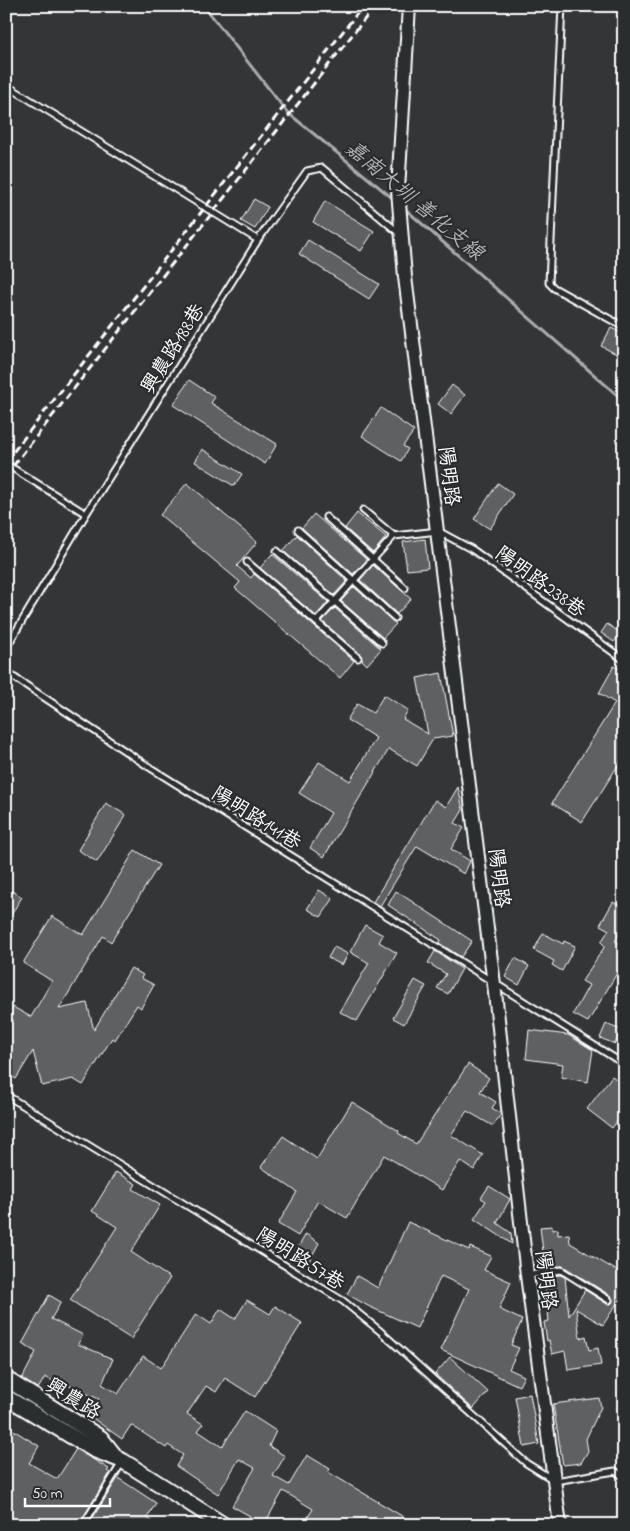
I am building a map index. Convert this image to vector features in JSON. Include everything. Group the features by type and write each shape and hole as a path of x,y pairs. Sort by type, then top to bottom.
{"main road":[{"name":"興農路","path":"6,1379 101,1438 120,1459"},
{"name":"興農路","path":"6,1397 94,1450 120,1459 224,1525"}],"street":[{"name":"陽明路","path":"409,6 398,190 405,277 494,984 527,1275 560,1525"}],"lane":[{"path":"562,6 549,283 554,288 624,327"},
{"path":"6,86 258,240"},
{"name":"興農路188巷","path":"6,648 86,514 258,240 307,171 322,168 401,235"},
{"path":"6,464 86,514"},
{"path":"363,510 394,536"},
{"path":"326,517 405,588"},
{"path":"298,530 395,618"},
{"path":"316,622 394,536 438,530"},
{"name":"陽明路238巷","path":"438,530 473,550 624,660"},
{"path":"277,551 382,642"},
{"path":"247,562 358,658"},
{"name":"陽明路141巷","path":"6,672 149,766 624,1064"},
{"name":"陽明路57巷","path":"6,1095 343,1301 380,1331 526,1463 555,1481"},
{"path":"527,1275 561,1270 609,1300"},
{"path":"83,1525 120,1459"},
{"path":"555,1481 615,1471 624,1477"}],"building":[{"path":"254,199 268,207 255,229 241,221"},
{"path":"325,201 374,231 361,251 313,222"},
{"path":"308,240 379,284 369,299 299,254"},
{"path":"611,328 624,334 624,358 601,346"},
{"path":"189,380 215,397 211,403 277,444 265,464 173,405"},
{"path":"452,385 465,395 451,414 438,404"},
{"path":"381,408 414,431 403,446 408,449 401,461 362,436"},
{"path":"202,449 242,474 234,486 195,462"},
{"path":"187,483 257,542 237,566 251,578 254,574 354,661 340,678 235,588 240,582 160,515"},
{"path":"498,483 513,494 490,529 474,519"},
{"path":"357,513 386,537 373,553 345,528"},
{"path":"314,514 367,560 353,574 302,528"},
{"path":"297,535 347,581 334,595 283,551"},
{"path":"425,539 428,568 407,570 403,542"},
{"path":"272,554 328,602 316,616 260,568"},
{"path":"373,565 411,599 397,614 360,580"},
{"path":"354,587 396,624 383,638 341,601"},
{"path":"335,608 381,649 367,665 362,660 361,655 322,621"},
{"path":"607,624 621,633 614,642 601,633"},
{"path":"614,666 624,671 624,756 582,822 552,803 615,703 599,693"},
{"path":"441,673 453,736 433,739 417,766 389,749 324,857 310,848 331,813 299,793 319,762 350,781 376,738 347,720 357,704 373,713 384,695 408,710 403,719 428,734 417,678"},
{"path":"458,787 463,810 455,823 464,828 451,849 470,861 464,874 417,846 380,906 373,902 435,800 446,807"},
{"path":"106,803 126,815 97,862 78,850"},
{"path":"135,850 159,865 111,942 103,936 59,1009 87,1003 94,1030 131,968 143,975 141,978 154,985 141,1008 137,1005 115,1040 112,1038 83,1085 73,1079 42,1086 33,1051 16,1079 6,1073 6,1057 12,1046 6,1043 6,1019 13,1007 31,1017 52,981 23,963 52,916 83,935"},
{"path":"10,890 22,897 6,923 6,897"},
{"path":"319,890 333,899 321,917 307,909"},
{"path":"396,891 472,941 461,957 439,943 441,940 388,905"},
{"path":"613,902 624,908 624,926 615,941 624,946 624,969 620,968 588,1022 573,1014 589,985 582,981 605,946 601,942 609,930 600,925"},
{"path":"365,925 383,935 379,942 397,953 357,1021 340,1012 369,963 350,952"},
{"path":"543,933 563,944 564,941 575,946 562,971 552,965 554,961 534,950"},
{"path":"334,947 348,954 342,965 328,958"},
{"path":"435,951 462,969 448,994 437,988 446,974 428,963"},
{"path":"515,958 529,966 519,985 505,977"},
{"path":"415,980 426,986 404,1024 393,1018"},
{"path":"606,1024 621,1030 615,1044 600,1038"},
{"path":"529,1030 568,1035 593,1050 588,1082 561,1077 563,1064 526,1059"},
{"path":"468,1064 489,1078 480,1092 496,1102 492,1108 501,1114 493,1126 467,1111 451,1135 483,1155 474,1170 460,1161 442,1190 384,1155 347,1218 318,1201 298,1236 278,1224 297,1192 261,1167 283,1136 317,1159 352,1102 399,1131 398,1133 416,1144"},
{"path":"612,1076 624,1085 624,1112 612,1128 587,1109"},
{"path":"116,1172 136,1184 133,1189 160,1205 131,1252 170,1278 131,1339 70,1300 117,1227 92,1211"},
{"path":"489,1186 510,1199 497,1223 511,1233 512,1244 474,1219 486,1201 481,1198"},
{"path":"408,1222 469,1250 470,1247 491,1256 484,1270 511,1282 499,1309 522,1320 511,1345 519,1348 509,1369 524,1376 519,1386 441,1350 469,1289 441,1276 417,1328 368,1306 347,1294 357,1276 378,1288"},
{"path":"552,1226 552,1230 558,1229 558,1235 569,1234 570,1243 624,1275 624,1296 621,1301 619,1300 603,1325 576,1309 580,1338 586,1336 589,1350 598,1348 601,1365 568,1370 565,1351 552,1354 549,1340 547,1341 544,1322 549,1321 544,1277 560,1275 565,1277 569,1316 585,1290 607,1304 611,1304 613,1301 611,1296 563,1266 545,1268 540,1227"},
{"path":"306,1234 319,1243 308,1263 294,1254"},
{"path":"49,1295 61,1302 51,1319 83,1335 78,1344 113,1359 102,1384 118,1394 143,1356 161,1368 196,1314 211,1324 220,1309 235,1319 247,1300 270,1314 275,1306 302,1323 255,1397 225,1378 216,1392 206,1386 187,1414 203,1424 198,1431 222,1447 245,1411 276,1431 269,1446 285,1456 273,1476 289,1485 307,1455 330,1469 328,1472 417,1525 303,1525 313,1509 283,1491 264,1525 260,1525 249,1518 250,1516 232,1506 255,1468 239,1459 218,1494 176,1466 183,1455 168,1445 166,1448 131,1425 122,1439 88,1415 99,1399 59,1381 57,1383 45,1377 38,1389 22,1379 36,1352 22,1344"},
{"path":"450,1357 488,1392 473,1409 435,1374"},
{"path":"530,1394 539,1444 524,1447 515,1397"},
{"path":"599,1398 601,1407 586,1439 588,1451 581,1463 563,1465 553,1404"},
{"path":"10,1428 39,1446 29,1463 57,1479 76,1449 109,1469 107,1471 110,1473 79,1525 6,1525 6,1435"},
{"path":"118,1478 156,1503 147,1518 158,1525 88,1525"}],"waterway":[{"name":"嘉南大圳 善化支線","path":"204,6 287,112 396,201"},
{"name":"嘉南大圳 善化支線","path":"404,208 624,401"}],"railway":[{"path":"6,461 363,6"},
{"path":"6,475 375,6"}]}
